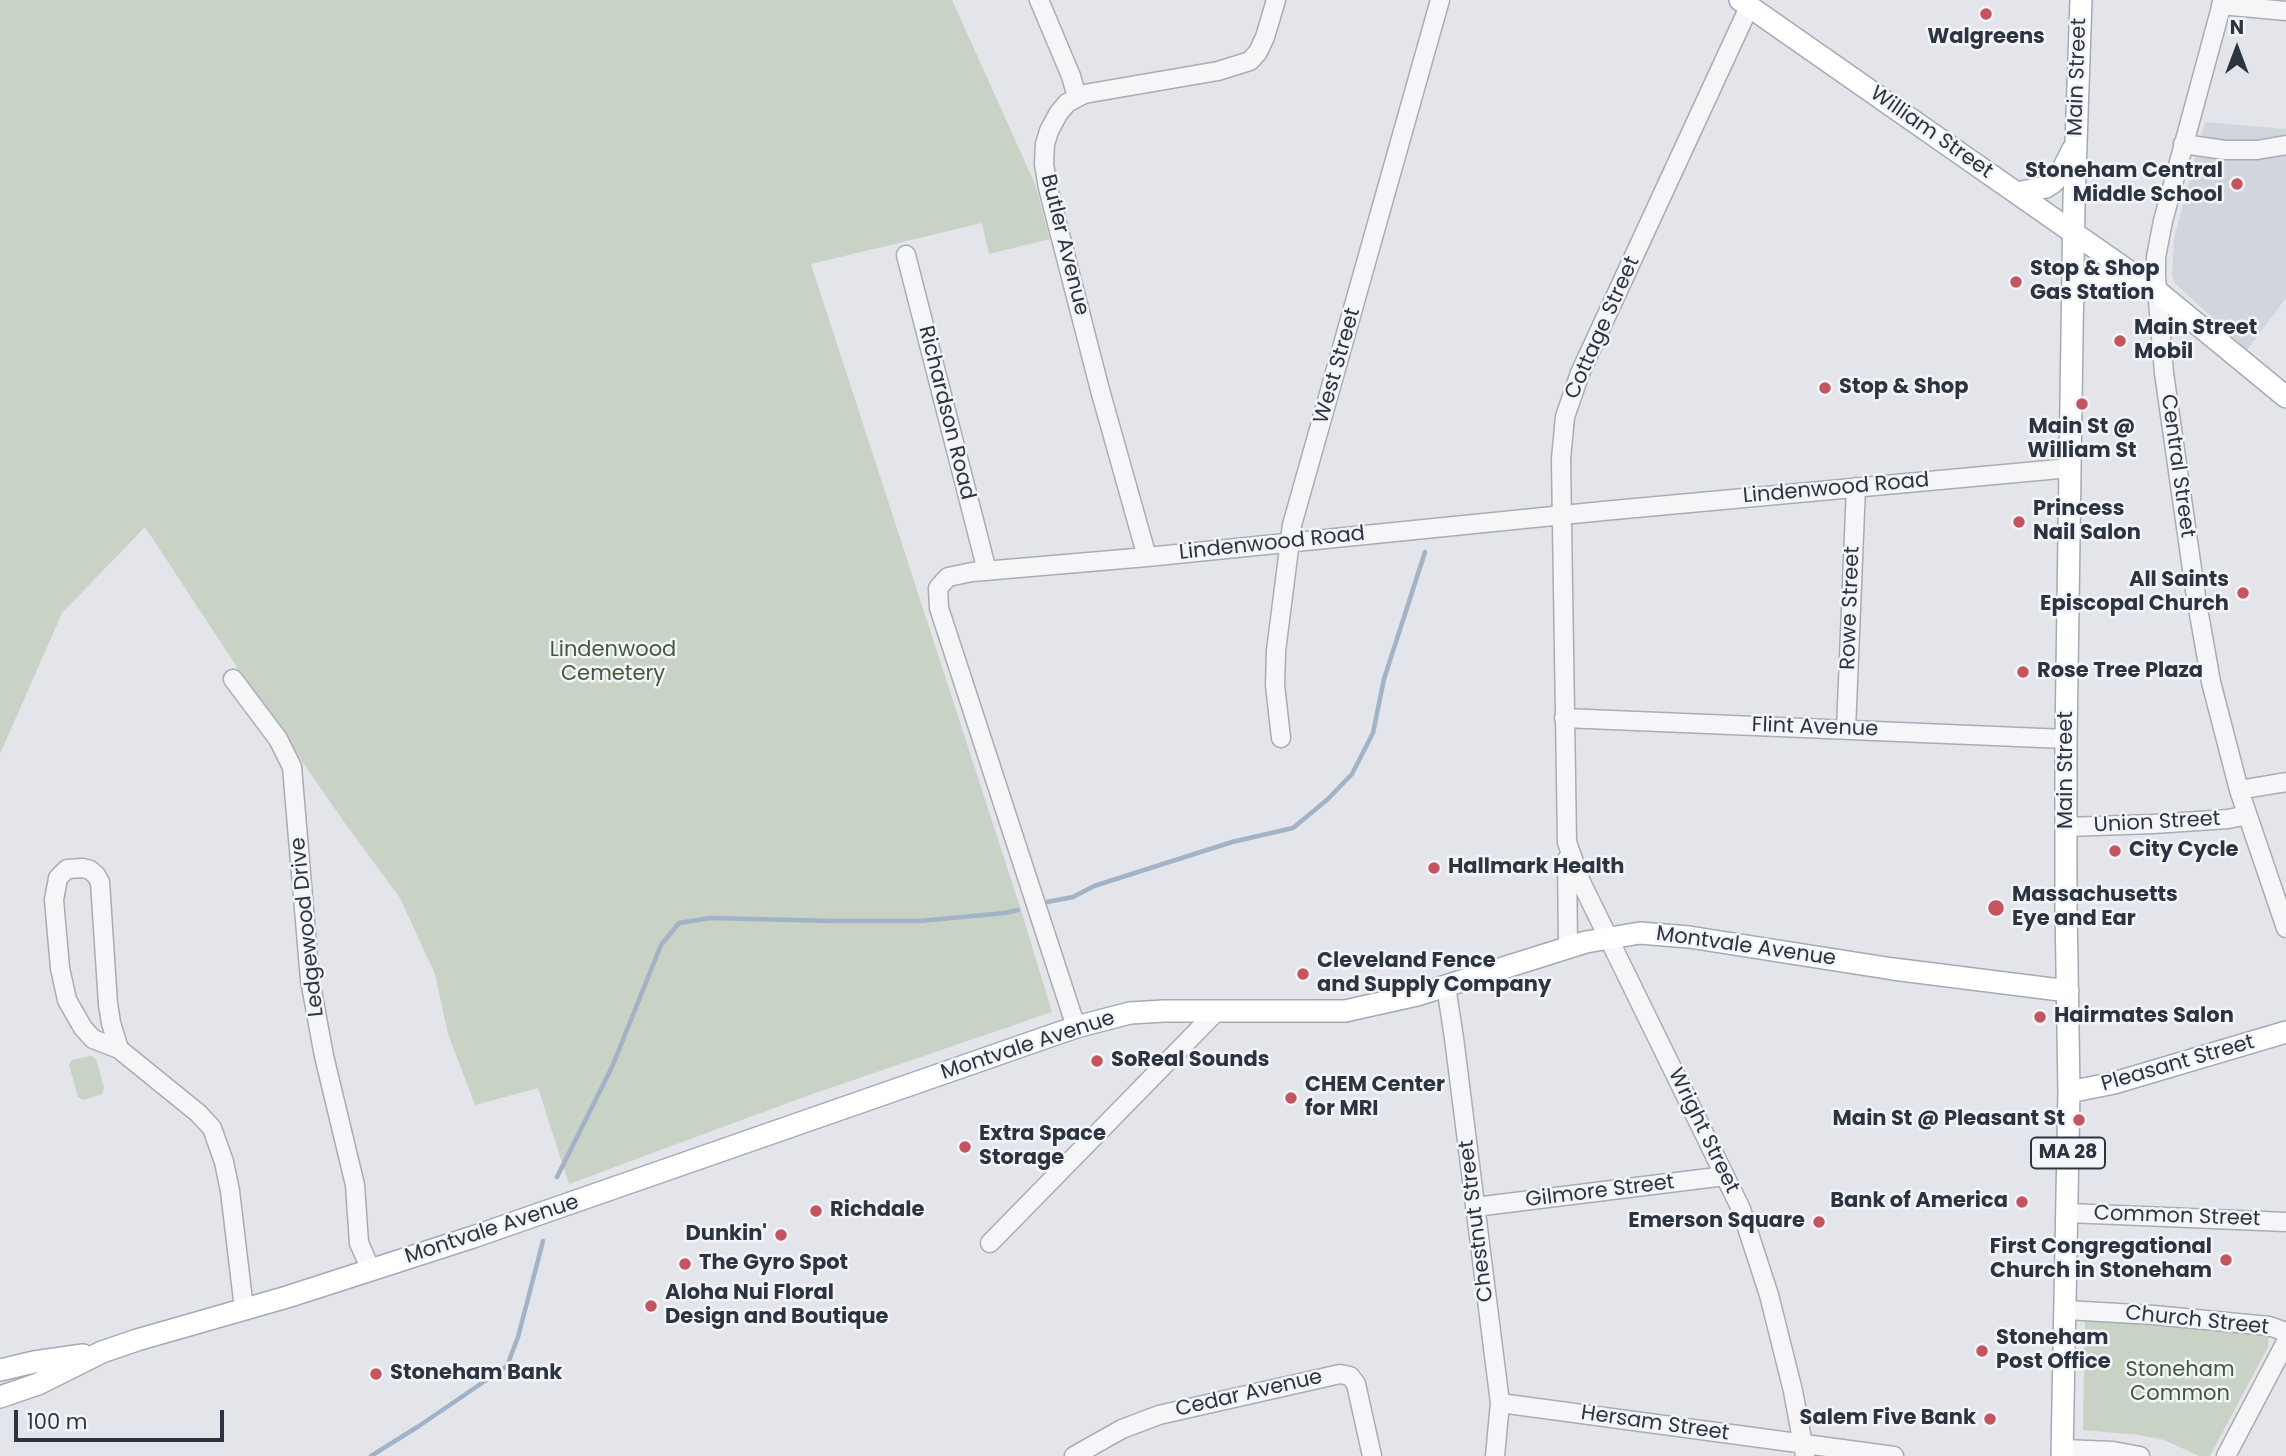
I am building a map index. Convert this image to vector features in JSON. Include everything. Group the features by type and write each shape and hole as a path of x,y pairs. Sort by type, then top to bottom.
{"main road":[{"name":"Main Street","path":"2062,1453 2069,1092 2066,738 2074,233 2081,0"},
{"name":"William Street","path":"1744,3 2157,291 2286,397"},
{"path":"2017,193 2052,183 2060,175 2076,144"},
{"path":"2073,299 2083,284 2102,274 2124,274 2139,278"},
{"name":"Montvale Avenue","path":"0,1370 102,1352 371,1270 572,1204 1076,1027 1130,1013 1217,1010 1335,1012 1408,998 1569,948 1609,937 1640,933 1672,935 2068,991"},
{"name":"Pleasant Street","path":"2069,1092 2114,1083 2286,1032"},
{"name":"Montvale Avenue","path":"0,1397 38,1384 102,1352"}],"street":[{"path":"1039,0 1077,97 1096,90 1218,71 1247,63 1262,46 1276,0"},
{"name":"West Street","path":"1281,738 1275,685 1276,651 1289,543 1440,0"},
{"name":"Cottage Street","path":"1569,948 1562,434 1571,395 1744,3"},
{"path":"2222,3 2286,11"},
{"name":"Central Street","path":"2222,3 2159,239 2156,257 2157,291 2164,373 2199,616 2217,709 2239,790 2286,928"},
{"name":"Butler Avenue","path":"1077,97 1063,108 1049,131 1044,156 1045,176 1100,390 1147,557"},
{"path":"2183,144 2225,150 2286,145"},
{"name":"Richardson Road","path":"906,255 987,571"},
{"name":"Lindenwood Road","path":"1076,1027 937,599 940,584 948,577 987,571 2070,468"},
{"name":"Rowe Street","path":"1846,730 1856,487"},
{"name":"Ledgewood Drive","path":"233,679 278,739 292,767 310,980 324,1056 355,1185 359,1243 371,1270"},
{"name":"Flint Avenue","path":"1564,718 2066,738"},
{"path":"2239,790 2286,782"},
{"name":"Union Street","path":"2067,827 2153,824 2228,819 2247,815"},
{"name":"Cottage Street","path":"1567,842 1581,882 1609,937"},
{"path":"119,1049 108,1004 100,882 96,875 83,867 67,869 58,878 54,900 60,968 67,1000 83,1028 93,1039 119,1049 198,1113 212,1128 224,1162 230,1191 244,1309"},
{"name":"Wright Street","path":"1609,937 1745,1219 1766,1284 1793,1391 1804,1450"},
{"name":"Chestnut Street","path":"1446,986 1500,1404 1495,1456"},
{"path":"990,1243 1217,1010"},
{"name":"Gilmore Street","path":"1475,1207 1725,1177"},
{"name":"Common Street","path":"2068,1213 2286,1222"},
{"name":"Church Street","path":"2066,1310 2269,1326 2286,1332"},
{"path":"2226,1456 2286,1342"},
{"name":"Cedar Avenue","path":"1074,1456 1122,1429 1159,1415 1340,1374 1350,1376 1356,1384 1372,1456"},
{"name":"Hersam Street","path":"1500,1404 1804,1450 1894,1456"},
{"path":"2062,1453 2113,1451 2140,1456"}],"shaded area":[{"name":"Stoneham Central Middle School","path":"2205,122 2286,129 2286,298 2247,350 2175,283 2172,276 2174,239"}],"green space":[{"name":"Lindenwood Cemetery","path":"0,0 952,0 1035,184 1050,239 989,254 982,223 811,264 1052,1012 801,1098 569,1184 538,1088 475,1105 448,1034 435,974 400,898 239,670 145,527 62,613 0,754"},
{"path":"91,1056 96,1059 104,1088 102,1094 83,1100 78,1097 69,1065 72,1060"},
{"name":"Stoneham Common","path":"2085,1315 2269,1333 2268,1347 2210,1456 2199,1456 2164,1440 2083,1430"}],"waterway":[{"path":"1047,902 1073,897 1094,886 1232,842 1293,828 1328,799 1352,774 1373,733 1384,679 1425,552"},
{"path":"557,1177 612,1067 661,945 679,923 710,918 919,921 1018,910"},
{"path":"371,1456 507,1366 518,1337 543,1241"}],"place":[{"name":"Walgreens","path":"1986,14"},
{"name":"Stoneham Central Middle School","path":"2237,184"},
{"name":"Stop & Shop Gas Station","path":"2016,282"},
{"name":"Main Street Mobil","path":"2120,341"},
{"name":"Stop & Shop","path":"1825,388"},
{"name":"Main St @ William St","path":"2082,404"},
{"name":"Princess Nail Salon","path":"2019,522"},
{"name":"All Saints Episcopal Church","path":"2243,593"},
{"name":"Rose Tree Plaza","path":"2023,672"},
{"name":"City Cycle","path":"2115,851"},
{"name":"Hallmark Health","path":"1434,868"},
{"name":"Massachusetts Eye and Ear","path":"1996,908"},
{"name":"Cleveland Fence and Supply Company","path":"1303,974"},
{"name":"Hairmates Salon","path":"2040,1017"},
{"name":"SoReal Sounds","path":"1097,1061"},
{"name":"CHEM Center for MRI","path":"1291,1098"},
{"name":"Main St @ Pleasant St","path":"2079,1120"},
{"name":"Extra Space Storage","path":"965,1147"},
{"name":"Bank of America","path":"2022,1202"},
{"name":"Richdale","path":"816,1211"},
{"name":"Emerson Square","path":"1819,1222"},
{"name":"Dunkin'","path":"781,1235"},
{"name":"First Congregational Church in Stoneham","path":"2226,1260"},
{"name":"The Gyro Spot","path":"685,1264"},
{"name":"Aloha Nui Floral Design and Boutique","path":"651,1306"},
{"name":"Stoneham Post Office","path":"1982,1351"},
{"name":"Stoneham Bank","path":"376,1374"},
{"name":"Salem Five Bank","path":"1990,1419"}]}
